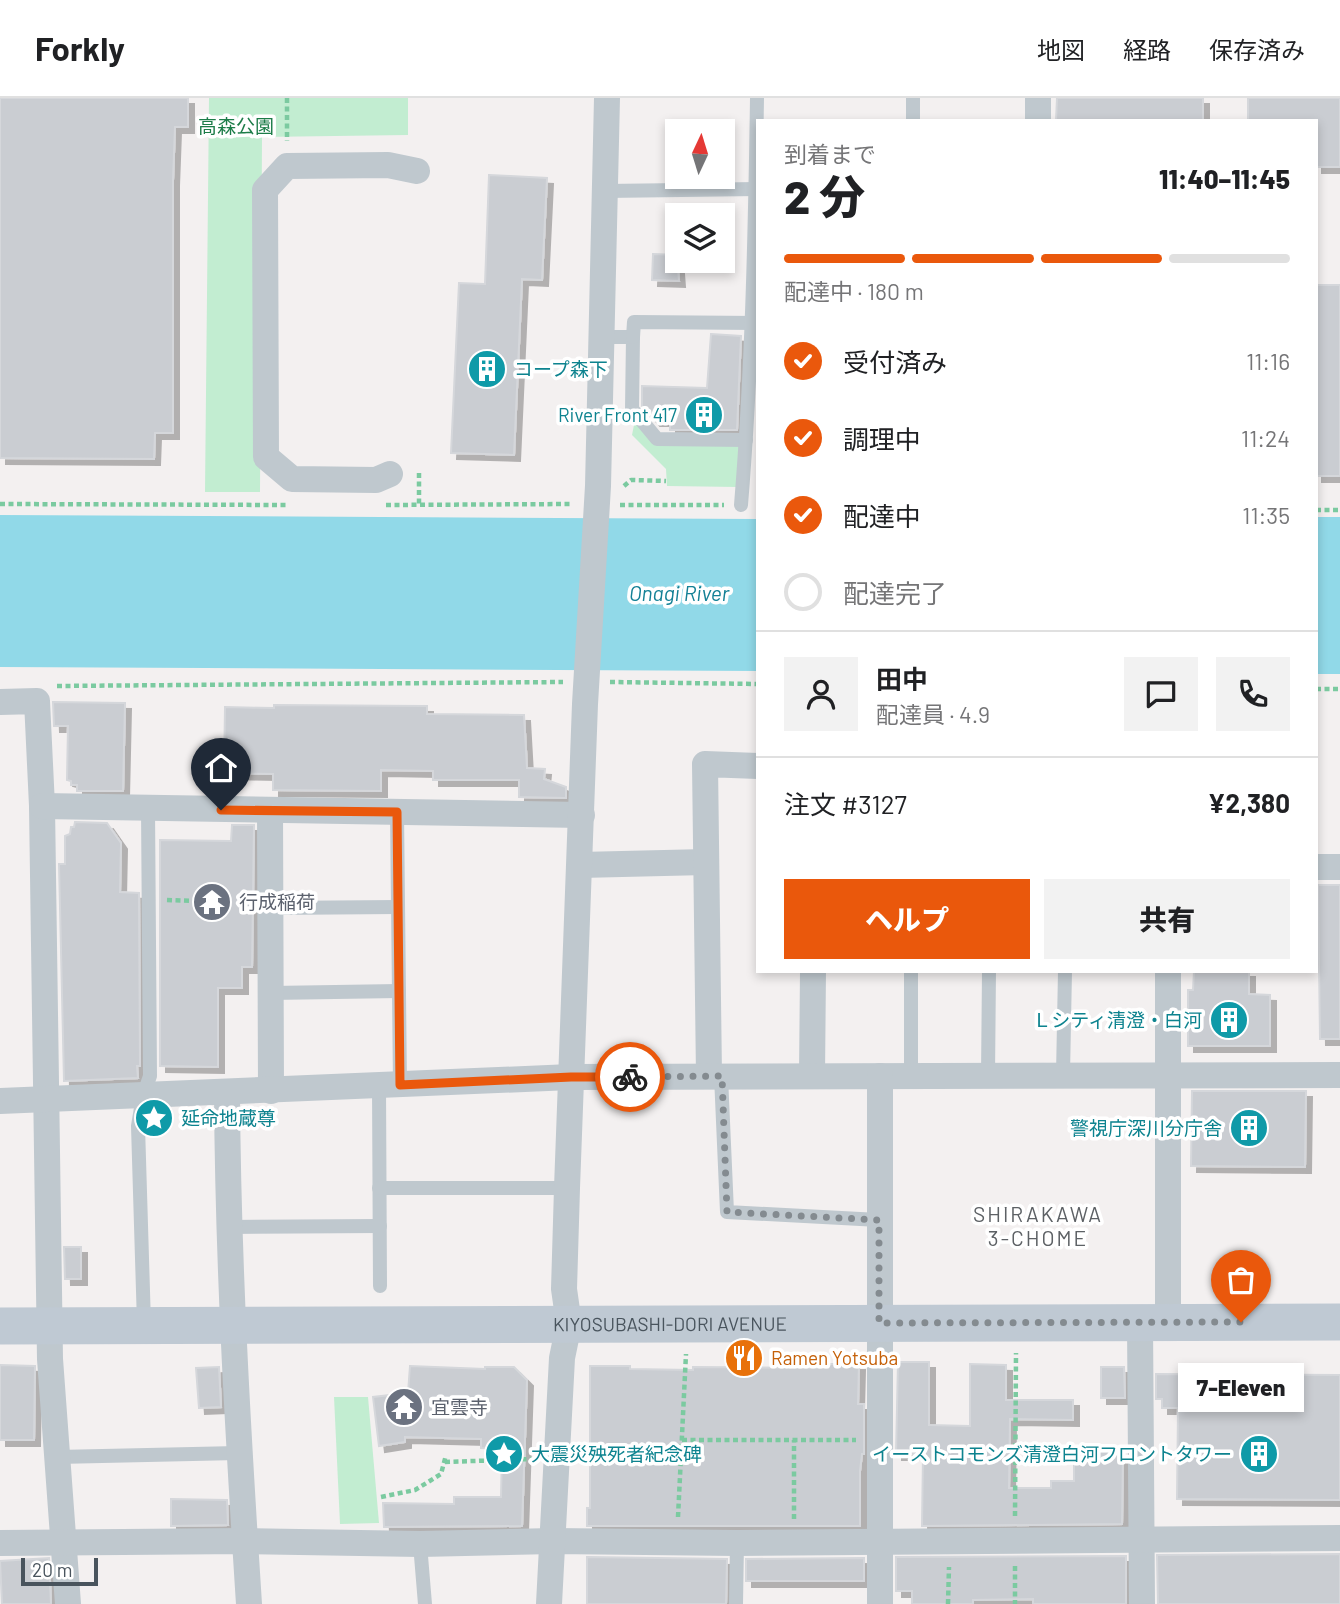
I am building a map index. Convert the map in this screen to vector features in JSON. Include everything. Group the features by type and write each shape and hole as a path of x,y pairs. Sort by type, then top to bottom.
{"main road":[{"name":"KIYOSUBASHI-DORI AVENUE","path":"0,1326 1340,1322"}],"street":[{"path":"550,1604 562,1358 569,1324 564,1289 582,815 580,693 609,487 600,337 607,98"},
{"path":"1038,98 1038,119"},
{"path":"388,165 416,171 388,176 295,176 276,194 277,449 297,468 376,468 390,474 376,480 292,479 267,457 265,190 288,166 388,165"},
{"path":"0,702 37,701 42,806 50,1325 68,1604"},
{"path":"715,1076 706,862 705,764 756,766"},
{"path":"42,806 582,815"},
{"path":"270,810 271,1091"},
{"path":"580,865 706,862"},
{"path":"1318,867 1340,867"},
{"path":"812,1076 813,973"},
{"path":"1142,1604 1142,1540 1168,1075 1168,973"},
{"path":"0,1101 571,1077 1340,1075"},
{"path":"880,1076 880,1604"},
{"path":"227,1093 231,1325 249,1604"},
{"path":"0,1543 793,1543 1340,1538"}],"lane":[{"path":"757,98 757,119"},
{"path":"913,119 914,98"},
{"path":"605,191 756,189"},
{"path":"741,505 754,323 756,234"},
{"path":"746,440 657,439 632,409 634,322 754,323"},
{"path":"600,337 633,337"},
{"path":"144,1325 138,1126 143,1096 150,1076 148,808"},
{"path":"380,1286 379,1188 399,991 397,812"},
{"path":"271,908 398,907"},
{"path":"911,973 911,1076"},
{"path":"988,1076 989,973"},
{"path":"1063,1075 1065,973"},
{"path":"271,993 399,991"},
{"path":"715,1076 727,1212 879,1220"},
{"path":"379,1188 567,1188"},
{"path":"228,1227 380,1226"},
{"path":"57,1457 238,1453"},
{"path":"736,1604 737,1543"},
{"path":"420,1544 425,1604"}],"path":[{"path":"287,98 288,166"},
{"path":"419,473 419,505"},
{"path":"609,487 631,480 666,481"},
{"path":"1318,510 1340,510"},
{"path":"601,682 756,684"},
{"path":"55,686 580,693"},
{"path":"1318,689 1340,689"},
{"path":"149,899 196,901"},
{"path":"1015,1604 1016,1322"},
{"path":"677,1542 688,1324"},
{"path":"682,1440 880,1440"},
{"path":"793,1543 794,1440"},
{"path":"380,1497 415,1490 441,1474 446,1455"},
{"path":"445,1462 533,1459"},
{"path":"948,1604 950,1542"}],"green space":[{"name":"高森公園","path":"209,98 408,98 408,135 262,137 260,492 205,492"},
{"path":"635,420 667,446 741,446 738,487 667,486 666,469 632,435"},
{"path":"334,1397 368,1397 379,1523 340,1524"}],"water":[{"name":"Onagi River","path":"0,515 756,519 756,671 0,667"},
{"path":"1318,517 1340,517 1340,674 1318,674"}],"building":[{"path":"0,98 188,98 188,127 175,127 173,433 155,433 154,459 0,458"},
{"path":"1057,98 1203,98 1203,119 1056,119"},
{"path":"1248,98 1340,98 1340,167 1318,167 1318,119 1248,119"},
{"name":"コープ森下","path":"489,175 547,178 542,280 522,279 514,455 451,453 459,283 485,284"},
{"path":"653,254 665,254 665,273 678,273 679,281 652,280"},
{"path":"1318,285 1340,285 1340,476 1318,476"},
{"path":"711,334 741,336 737,430 670,430 670,420 654,420 642,406 642,386 707,388"},
{"path":"53,702 125,703 123,791 77,791 77,785 71,785 71,781 67,780 68,726 54,726"},
{"path":"274,705 427,706 427,714 524,715 527,768 545,769 544,779 566,787 566,798 519,797 519,780 433,780 433,771 381,770 381,791 273,790 273,774 224,773 225,707 274,708"},
{"path":"75,822 107,823 121,843 120,892 139,893 138,1078 64,1081 59,864 65,864 65,836 70,834"},
{"path":"232,825 254,825 252,967 242,967 242,988 218,988 218,1067 160,1066 160,840 231,841"},
{"path":"1318,885 1340,885 1340,1039 1320,1039"},
{"name":"Ｌシティ清澄・白河","path":"1194,973 1249,973 1249,994 1270,995 1270,1046 1188,1046 1188,990 1193,990"},
{"name":"警視庁深川分庁舎","path":"1192,1091 1306,1091 1305,1167 1191,1166"},
{"path":"64,1247 81,1247 81,1279 65,1279"},
{"path":"898,1362 929,1362 929,1425 970,1426 970,1364 1006,1365 1006,1400 1073,1400 1073,1420 1010,1419 1009,1488 1051,1488 1051,1481 1074,1481 1074,1451 1123,1451 1122,1524 922,1526 923,1454 896,1454"},
{"path":"828,1364 859,1364 858,1404 864,1404 860,1526 587,1526 587,1508 590,1508 590,1366 693,1370 693,1367 828,1368"},
{"path":"0,1365 35,1366 34,1440 0,1440"},
{"path":"410,1366 485,1369 514,1367 527,1380 522,1526 384,1527 383,1503 454,1504 454,1497 501,1497 502,1449 481,1448 481,1439 405,1437 405,1442 379,1446 373,1397 408,1393"},
{"path":"219,1367 221,1407 199,1408 196,1368"},
{"path":"1101,1367 1124,1367 1125,1398 1101,1398"},
{"name":"イーストコモンズ清澄白河フロントタワー","path":"1156,1374 1340,1375 1340,1500 1177,1499 1178,1408 1162,1408 1162,1399 1156,1399"},
{"path":"171,1499 227,1500 228,1525 171,1526"},
{"path":"1340,1554 1340,1604 1158,1604 1157,1555"},
{"path":"1126,1556 1126,1604 1033,1604 1033,1599 973,1600 973,1604 912,1604 912,1591 896,1591 896,1557"},
{"path":"587,1557 727,1559 726,1604 587,1604"},
{"path":"49,1558 51,1604 2,1604 0,1561"},
{"path":"864,1558 864,1581 746,1581 746,1559"}],"way so far":[{"path":"630,1077 722,1076 727,1212 879,1220 879,1323 1241,1322"}],"place":[{"name":"コープ森下","path":"487,369"},
{"name":"River Front 417","path":"704,415"},
{"name":"行成稲荷","path":"212,902"},
{"name":"Ｌシティ清澄・白河","path":"1229,1020"},
{"name":"延命地蔵尊","path":"154,1118"},
{"name":"警視庁深川分庁舎","path":"1249,1128"},
{"name":"7-Eleven","path":"1241,1322"},
{"name":"Ramen Yotsuba","path":"744,1358"},
{"name":"宜雲寺","path":"404,1407"},
{"name":"大震災殃死者紀念碑","path":"504,1454"},
{"name":"イーストコモンズ清澄白河フロントタワー","path":"1259,1454"}],"district":[{"name":"SHIRAKAWA 3-CHOME","path":"1038,1227"}],"route":[{"path":"221,810 397,812 400,1085 630,1077"}]}
